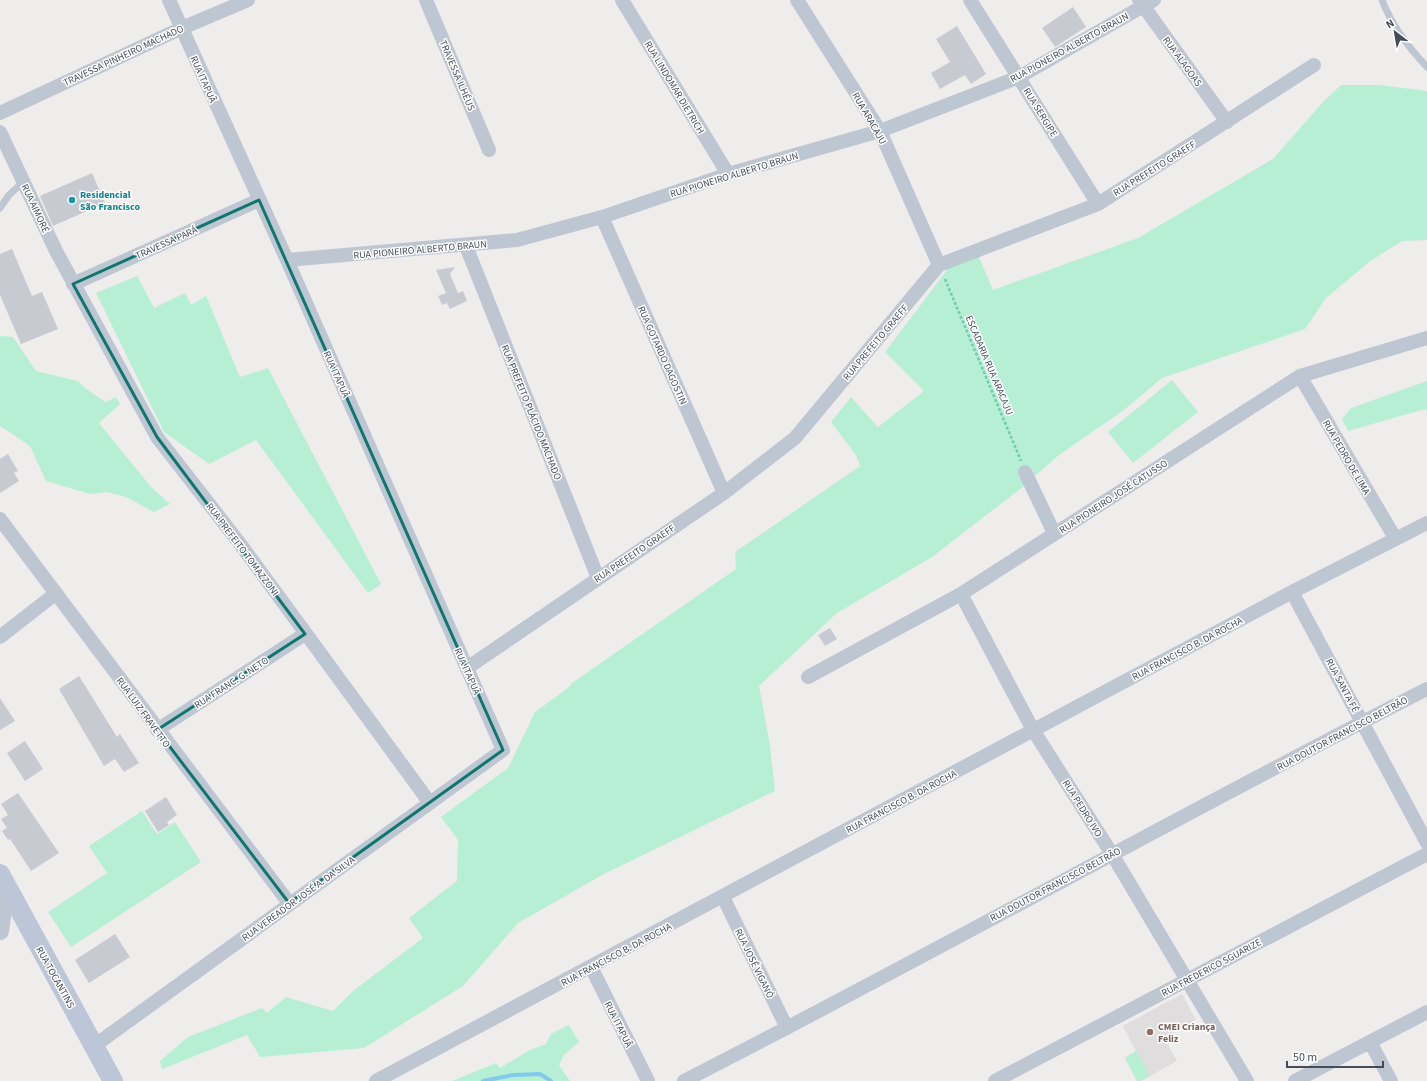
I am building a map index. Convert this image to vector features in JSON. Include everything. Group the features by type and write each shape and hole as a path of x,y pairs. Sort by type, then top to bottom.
{"main road":[{"name":"RUA TOCANTINS","path":"3,880 113,1081"}],"street":[{"name":"RUA ITAPUÃ","path":"169,0 287,260 503,750"},
{"name":"TRAVESSA PINHEIRO MACHADO","path":"0,113 182,28 248,0"},
{"name":"TRAVESSA ILHÉUS","path":"426,0 489,150"},
{"name":"RUA LINDOMAR DIETRICH","path":"622,0 728,174"},
{"name":"RUA ARACAJU","path":"797,0 880,131 939,265"},
{"name":"RUA SERGIPE","path":"970,0 1098,204"},
{"name":"RUA PIONEIRO ALBERTO BRAUN","path":"287,260 466,246 516,240 602,217 728,174 880,131 1019,77 1145,2"},
{"name":"RUA ALAGOAS","path":"1145,2 1227,122"},
{"name":"RUA PREFEITO GRAEFF","path":"466,668 724,493 795,438 939,265 1098,204 1314,65"},
{"name":"RUA AIMORÉ","path":"0,132 73,284"},
{"name":"TRAVESSA PARÁ","path":"73,284 259,200"},
{"name":"RUA GOTARDO DAGOSTIN","path":"602,217 724,493"},
{"name":"RUA PREFEITO PLÁCIDO MACHADO","path":"466,246 598,578"},
{"name":"RUA PREFEITO TOMAZZONI","path":"73,284 157,437 240,545 430,803"},
{"name":"RUA PIONEIRO JOSÉ CATUSSO","path":"808,677 961,594 1300,376 1427,338"},
{"name":"RUA PEDRO DE LIMA","path":"1300,376 1395,538"},
{"path":"1025,472 1054,534"},
{"name":"RUA LUIZ FRAVETTO","path":"0,519 157,730 289,903"},
{"name":"RUA FRANCISCO B. DA ROCHA","path":"376,1081 1292,592 1395,538 1427,523"},
{"name":"RUA SANTA FÉ","path":"1292,592 1427,843"},
{"path":"0,637 55,594"},
{"name":"RUA PEDRO IVO","path":"961,594 1033,730 1112,854 1247,1081"},
{"name":"RUA FRANC. G. NETO","path":"157,730 305,634"},
{"name":"RUA DOUTOR FRANCISCO BELTRÃO","path":"684,1081 1427,689"},
{"name":"RUA VEREADOR JOSÉ A. DA SILVA","path":"94,1046 289,903 503,750"},
{"name":"RUA FREDERICO SGUARIZE","path":"995,1081 1427,854"},
{"path":"0,931 3,880"},
{"name":"RUA JOSÉ VIGANÓ","path":"723,897 787,1028"},
{"name":"RUA ITAPUÃ","path":"591,967 648,1081"},
{"path":"1295,1081 1427,1012"},
{"path":"1370,1042 1391,1081"}],"lane":[{"path":"1382,0 1386,11 1409,48 1427,67"},
{"path":"0,208 9,195 24,181"}],"path":[{"name":"ESCADARIA RUA ARACAJU","path":"939,265 1025,472"}],"highlighted area":[{"path":"259,200 503,750 289,903 157,730 305,634 157,437 73,284"}],"shaded area":[{"name":"CMEI Criança Feliz","path":"1182,994 1196,1020 1164,1038 1177,1061 1141,1081 1137,1081 1125,1058 1136,1051 1123,1026"}],"green space":[{"path":"1341,85 1379,85 1427,91 1427,240 1402,241 1369,262 1326,298 1305,329 1162,378 1124,410 1059,455 1024,486 932,557 837,613 759,686 770,745 775,791 604,874 518,923 463,986 364,1048 260,1057 247,1035 162,1069 160,1061 188,1037 262,1008 267,1013 286,997 333,1011 353,991 423,938 409,918 457,881 458,840 441,817 508,768 535,712 568,688 572,683 736,569 735,552 860,466 856,455 831,422 851,397 878,427 924,391 885,352 950,266 978,255 993,290 1138,238 1273,159 1324,101"},
{"path":"137,276 154,308 185,293 191,305 206,296 240,377 268,368 381,584 368,593 256,440 209,464 164,432 96,293"},
{"path":"0,336 13,337 36,371 78,381 86,389 106,402 116,397 120,404 99,423 151,487 170,504 154,512 126,497 107,492 90,494 46,481 30,446 0,426"},
{"path":"1172,380 1198,412 1133,463 1108,432"},
{"path":"1427,381 1427,411 1425,409 1348,431 1342,419 1351,408"},
{"path":"142,811 157,834 175,822 201,862 71,947 48,912 107,873 89,846"},
{"path":"569,1025 579,1042 564,1055 559,1065 570,1081 452,1081 496,1063 500,1068 530,1050 546,1044 551,1034"},
{"path":"1136,1051 1150,1076 1137,1081 1125,1058"}],"building":[{"path":"1073,7 1086,27 1055,47 1042,28"},
{"path":"957,26 986,74 971,84 965,75 940,89 931,73 950,62 936,39"},
{"name":"Residencial São Francisco","path":"92,173 105,203 53,226 40,196"},
{"path":"12,249 32,296 42,292 58,329 21,344 0,295 0,254"},
{"path":"455,267 450,274 458,293 463,291 467,301 450,309 447,303 442,305 438,296 446,293 436,270"},
{"path":"8,454 18,471 14,473 19,481 0,493 0,459"},
{"path":"830,628 837,639 825,646 818,635"},
{"path":"79,676 117,737 120,734 139,763 124,772 115,759 104,766 59,689"},
{"path":"0,698 15,721 0,730"},
{"path":"25,741 43,769 25,781 7,753"},
{"path":"18,793 59,853 31,871 10,839 8,840 2,831 7,828 1,819 8,815 1,804"},
{"path":"166,797 177,815 167,822 169,825 158,832 145,811"},
{"path":"115,934 130,957 89,983 75,960"}],"waterway":[{"path":"483,1081 513,1075 540,1074 551,1081"}],"place":[{"name":"Residencial São Francisco","path":"72,200"},
{"name":"CMEI Criança Feliz","path":"1150,1032"}]}
